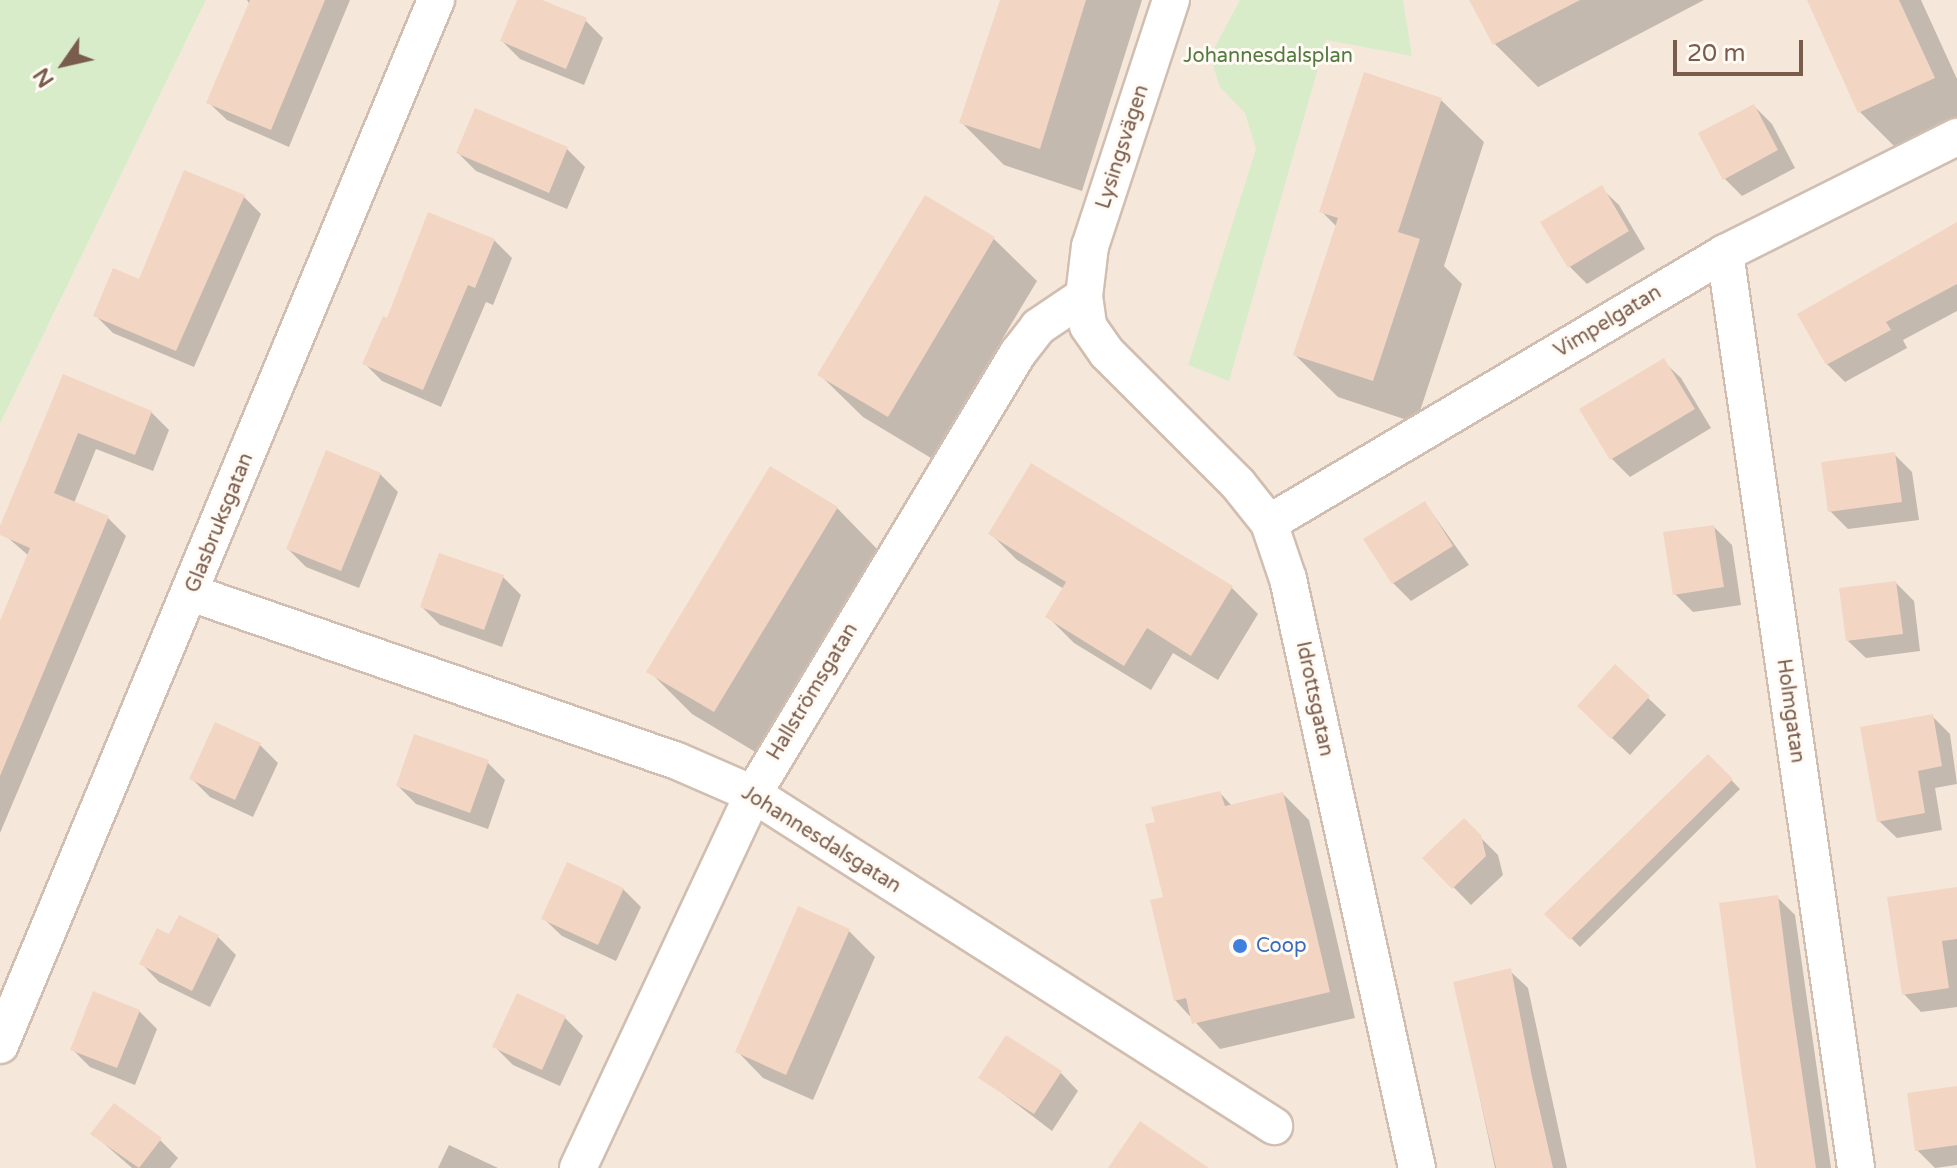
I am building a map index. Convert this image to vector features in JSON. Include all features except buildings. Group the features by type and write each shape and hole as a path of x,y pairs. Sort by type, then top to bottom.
{"street":[{"name":"Glasbruksgatan","path":"0,1045 436,0"},
{"name":"Lysingsvägen","path":"1084,296 1090,246 1171,0"},
{"name":"Vimpelgatan","path":"1269,523 1725,253 1957,137"},
{"name":"Holmgatan","path":"1725,253 1856,1168"},
{"name":"Idrottsgatan","path":"1084,296 1088,326 1107,353 1196,439 1269,523 1288,579 1417,1168"},
{"name":"Hallströmsgatan","path":"578,1168 753,794 1018,353 1038,327 1084,296"},
{"name":"Johannesdalsgatan","path":"191,593 677,761 753,794 1274,1126"}],"shaded area":[{"path":"206,0 1957,0 1957,1168 0,1168 0,424"}],"green space":[{"path":"0,0 206,0 0,424"},
{"name":"Johannesdalsplan","path":"1240,0 1403,0 1412,56 1326,40 1229,381 1188,365 1256,149 1245,113 1220,87 1210,56"}],"place":[{"name":"Coop","path":"1240,946"}]}
